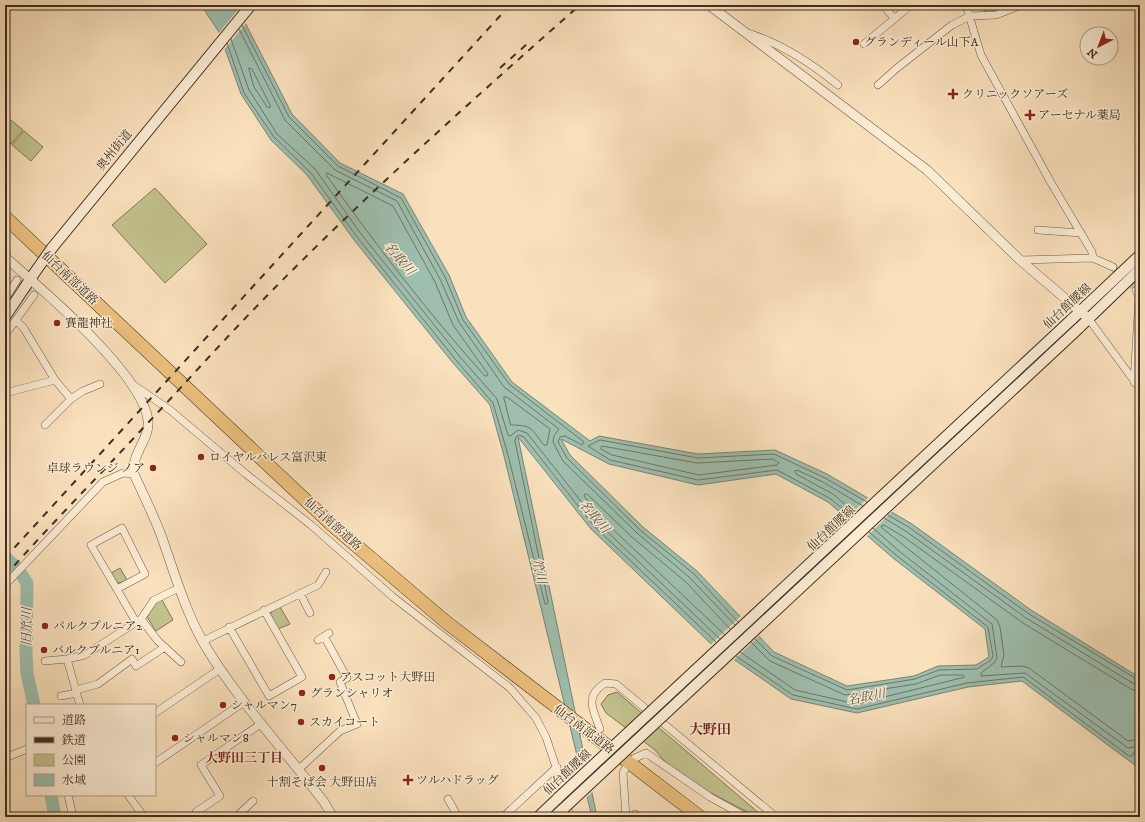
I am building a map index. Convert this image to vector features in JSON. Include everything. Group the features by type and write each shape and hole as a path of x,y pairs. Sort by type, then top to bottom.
{"highway":[{"name":"仙台南部道路","path":"5,217 332,525 446,622 533,690 598,734 700,817"},
{"name":"仙台南部道路","path":"684,804 704,817"}],"main road":[{"name":"奥州街道","path":"5,317 66,230 251,5"},
{"name":"仙台館腰線","path":"558,813 1075,324 1140,255"},
{"name":"仙台館腰線","path":"1085,314 1140,269"},
{"name":"仙台館腰線","path":"538,817 1075,324"}],"street":[{"path":"709,5 927,170 1020,260 1085,314 1140,389"},
{"path":"883,5 894,18"},
{"path":"864,44 911,5"},
{"path":"966,5 984,61 1050,181 1092,252 1093,258"},
{"path":"878,85 897,68 952,25 970,16 996,15 1021,5"},
{"path":"744,31 771,40 816,68 838,85"},
{"path":"1038,230 1081,233"},
{"path":"5,257 32,278 108,353 140,396 148,420 145,439 135,456 133,466 134,474 160,535 179,588 203,641 220,669 244,702 300,769 327,805 333,817"},
{"path":"1020,260 1093,258 1113,267"},
{"path":"5,299 17,280"},
{"path":"1134,382 1137,368 1139,297 1136,290"},
{"path":"5,335 34,295"},
{"path":"16,321 23,327 55,380 71,399"},
{"path":"5,392 55,380"},
{"path":"45,425 71,399 83,391 100,384"},
{"path":"132,384 170,410 246,474 311,525 393,597 510,688 536,718 546,737 557,767 570,817"},
{"path":"8,582 103,482 123,473 134,474"},
{"path":"117,590 145,574 122,528 91,544 117,590 139,621 181,662"},
{"path":"203,641 229,627 318,585 326,572"},
{"path":"45,661 86,655 139,621 154,600 179,588"},
{"path":"300,593 310,613"},
{"path":"229,627 269,696 302,677 264,610"},
{"path":"300,769 340,731 356,724 340,682 347,678 324,636"},
{"path":"61,696 98,684 132,659 136,666 166,648"},
{"path":"66,659 80,704"},
{"path":"156,712 220,669"},
{"path":"598,734 592,706 592,696 605,682 616,684 776,817"},
{"path":"156,762 244,702"},
{"path":"195,817 196,812 220,796 201,765 262,723"},
{"path":"5,758 26,749"},
{"path":"633,759 646,753 651,755 672,772 746,817"},
{"path":"503,817 557,767"},
{"path":"626,769 623,773 626,817"},
{"path":"68,796 73,817"},
{"path":"129,796 144,817"},
{"path":"448,799 448,808 458,817"},
{"path":"236,817 253,801"}],"green space":[{"path":"981,5 1004,5 1005,7 995,12 986,13"},
{"path":"6,116 23,130 11,144 5,140"},
{"path":"24,131 43,147 31,161 12,145"},
{"path":"155,188 207,244 165,283 112,225"},
{"path":"120,568 127,580 120,583 116,582 111,573"},
{"path":"162,600 173,620 156,631 147,617 155,603"},
{"path":"280,607 290,624 278,629 270,615 272,611"},
{"path":"617,692 760,814 757,817 709,792 667,764 655,750 606,713 601,704 608,695"}],"water":[{"path":"201,5 236,5 292,114 340,163 403,194 449,275 466,317 512,382 590,441 599,436 698,454 775,450 827,474 912,524 1031,610 1139,677 1140,756 1136,754 1136,766 1022,681 968,687 857,713 791,699 709,642 591,529 518,437 597,817 592,817 504,456 490,405 453,363 354,240 307,175 271,140 241,94 219,32","holes":["561,439 609,464 698,485 776,474 828,502 893,558 985,629 989,657 976,665 938,666 914,676 847,686 774,652 697,571 643,527 570,455"]}],"pier":[{"path":"240,7 247,22 224,50 218,34"},
{"path":"869,497 893,511 866,537 845,519"},
{"path":"741,616 760,635 733,661 710,645"},
{"path":"587,760 593,791 586,798 578,768"}],"waterway":[{"name":"旧笊川","path":"5,557 17,568 27,583 27,674 34,704"},
{"name":"旧笊川","path":"51,796 55,817"}],"tunnel":[{"path":"1113,267 1136,290"},
{"path":"17,280 34,295"}],"railway":[{"path":"5,558 510,5"},
{"path":"5,576 229,335 336,227 416,152 580,5"},
{"path":"500,68 527,44"}],"place":[{"name":"グランディール山下A","path":"856,42"},
{"name":"クリニックソアーズ","path":"953,94"},
{"name":"アーセナル薬局","path":"1030,115"},
{"name":"賽龍神社","path":"57,323"},
{"name":"ロイヤルパレス富沢東","path":"201,457"},
{"name":"卓球ラウンジ ノア","path":"153,468"},
{"name":"パルクプルニア2","path":"45,626"},
{"name":"パルクプルニア1","path":"44,650"},
{"name":"アスコット大野田","path":"332,677"},
{"name":"グランシャリオ","path":"302,693"},
{"name":"シャルマン7","path":"223,705"},
{"name":"スカイコート","path":"301,722"},
{"name":"シャルマン8","path":"175,738"},
{"name":"十割そば会 大野田店","path":"322,768"},
{"name":"ツルハドラッグ","path":"408,780"}],"district":[{"name":"大野田","path":"710,729"},
{"name":"大野田三丁目","path":"244,757"}],"water label":[{"name":"名取川","path":"400,258"},
{"name":"名取川","path":"595,516"},
{"name":"笊川","path":"540,571"},
{"name":"名取川","path":"866,696"}]}
